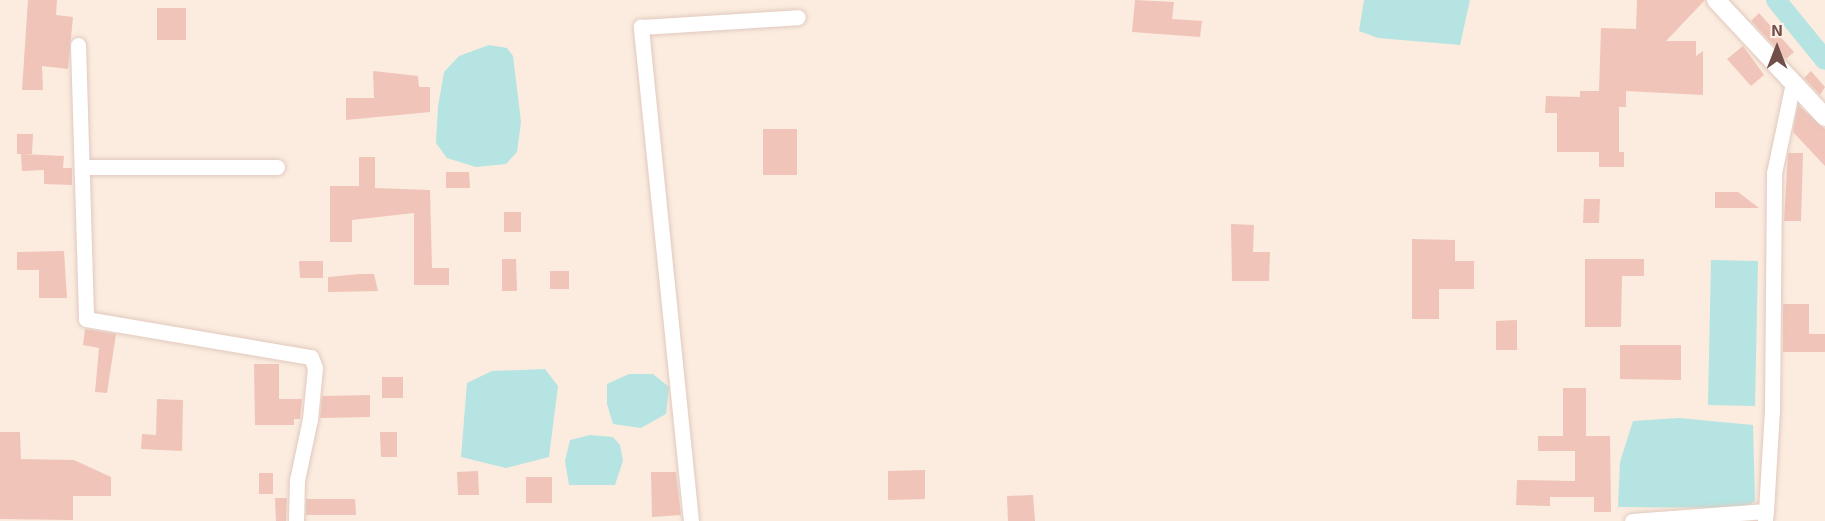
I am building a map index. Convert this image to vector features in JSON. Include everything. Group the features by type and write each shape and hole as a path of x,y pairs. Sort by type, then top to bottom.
{"street":[{"path":"1716,0 1825,117"},
{"path":"691,521 641,27 798,17"},
{"path":"78,45 85,167 86,319 311,357 315,368 310,419 297,480 296,521"},
{"path":"1632,521 1766,516 1772,411 1774,173 1793,83"},
{"path":"85,167 277,167"}],"water":[{"path":"1364,0 1470,0 1460,45 1378,38 1359,31"},
{"path":"489,45 507,48 513,56 521,122 517,152 506,164 476,167 447,158 436,143 438,107 444,72 459,56"},
{"path":"1711,260 1758,261 1755,406 1708,405"},
{"path":"545,369 558,386 549,457 506,468 461,457 467,383 492,371"},
{"path":"629,374 653,374 669,387 666,414 641,428 613,424 607,404 607,384"},
{"path":"1679,418 1753,425 1755,501 1744,508 1618,507 1620,462 1633,421"},
{"path":"590,435 613,437 620,445 623,461 615,485 569,485 565,461 570,440"}],"building":[{"path":"28,0 57,0 56,15 73,17 68,69 42,66 43,90 22,90"},
{"path":"1135,0 1174,2 1172,19 1202,21 1200,37 1132,32"},
{"path":"1637,0 1705,0 1666,41 1696,41 1696,56 1703,51 1703,95 1626,91 1626,107 1619,107 1619,152 1624,152 1624,167 1599,167 1599,152 1557,152 1557,113 1545,113 1546,96 1580,97 1580,91 1599,91 1601,28 1636,29"},
{"path":"157,8 186,8 186,40 157,40"},
{"path":"1759,13 1794,52 1786,59 1751,21"},
{"path":"1743,46 1764,75 1751,86 1727,59"},
{"path":"373,71 418,76 419,87 430,87 430,112 346,120 346,98 374,98"},
{"path":"1811,71 1825,87 1820,95 1804,78"},
{"path":"1798,105 1825,129 1825,166 1793,132"},
{"path":"763,129 797,129 797,175 763,175"},
{"path":"17,134 33,134 32,154 17,154"},
{"path":"1788,153 1803,153 1801,221 1784,221"},
{"path":"21,154 64,156 63,168 72,168 72,185 44,184 44,170 22,171"},
{"path":"359,157 375,157 375,188 430,190 432,268 449,268 449,285 414,285 414,213 352,220 352,242 330,242 330,186 359,186"},
{"path":"446,172 469,172 470,188 446,188"},
{"path":"1715,192 1738,192 1759,208 1715,208"},
{"path":"1584,199 1600,199 1599,223 1583,223"},
{"path":"504,212 521,212 521,232 504,232"},
{"path":"1231,224 1254,225 1253,252 1270,252 1269,281 1232,281"},
{"path":"1412,239 1455,240 1455,261 1474,261 1474,289 1439,289 1439,319 1412,319"},
{"path":"64,251 67,298 39,298 39,270 17,270 17,252"},
{"path":"502,259 516,259 517,291 502,291"},
{"path":"1585,259 1644,259 1644,276 1622,276 1621,327 1585,327"},
{"path":"299,261 323,261 323,278 300,278"},
{"path":"550,271 569,271 569,289 550,289"},
{"path":"374,274 378,291 328,292 328,277"},
{"path":"1783,304 1809,304 1809,334 1825,334 1825,352 1783,352"},
{"path":"1517,320 1517,350 1496,350 1496,321"},
{"path":"85,329 116,334 107,393 95,392 99,348 83,345"},
{"path":"1620,345 1681,345 1681,380 1620,379"},
{"path":"254,364 279,364 279,399 302,399 300,419 294,419 294,425 255,425"},
{"path":"382,377 403,377 403,398 382,398"},
{"path":"1563,388 1586,388 1586,436 1610,436 1611,512 1594,512 1594,497 1550,497 1550,506 1516,505 1517,480 1575,481 1575,451 1538,451 1538,436 1563,436"},
{"path":"370,395 370,417 320,418 322,396"},
{"path":"157,399 183,400 182,451 141,449 142,434 156,435"},
{"path":"0,432 20,432 21,459 74,460 111,477 111,496 73,496 73,520 0,519"},
{"path":"380,432 397,432 397,457 381,457"},
{"path":"925,470 925,499 888,500 888,471"},
{"path":"478,471 479,495 458,495 457,472"},
{"path":"651,472 676,472 681,515 652,517"},
{"path":"259,473 273,473 273,494 259,494"},
{"path":"526,477 552,477 552,503 526,503"},
{"path":"1033,495 1035,521 1008,521 1007,496"},
{"path":"275,498 287,498 286,521 276,521"},
{"path":"306,499 355,499 356,515 306,515"}],"waterway":[{"path":"1776,0 1825,60"}]}
